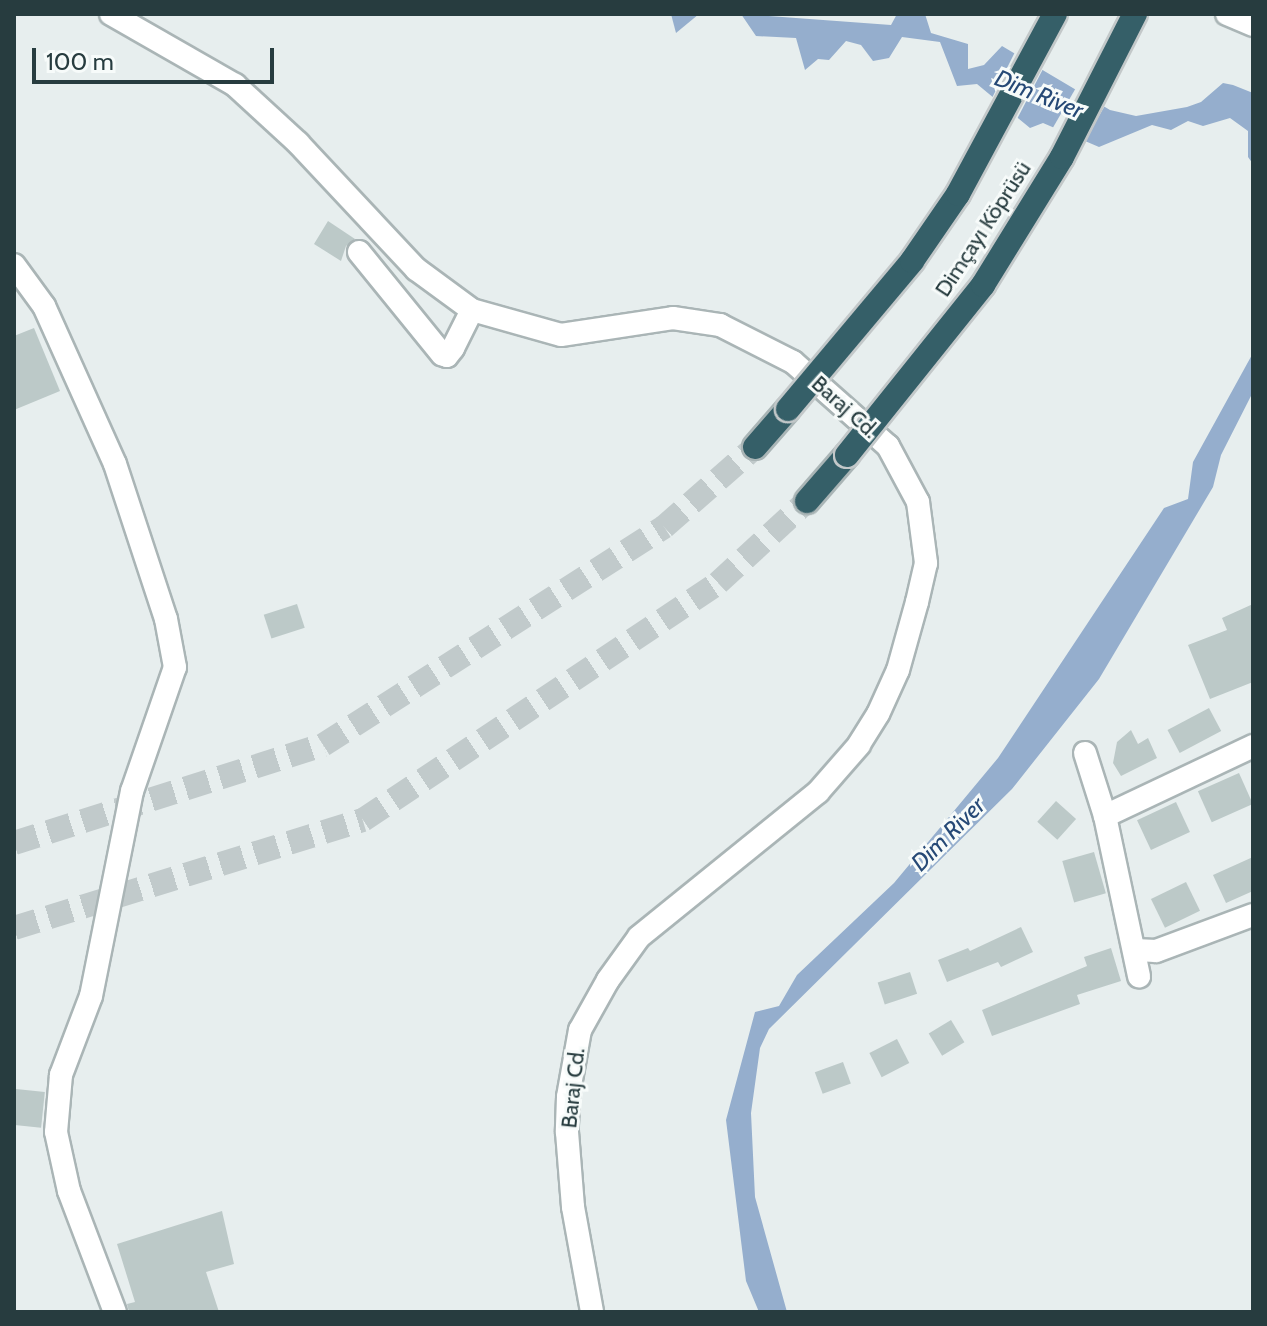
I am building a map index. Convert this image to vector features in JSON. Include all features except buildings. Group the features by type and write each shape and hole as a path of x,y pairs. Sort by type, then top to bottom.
{"highway":[{"name":"Dimçayı Köprüsü","path":"755,447 912,261 958,194 1055,14"},
{"name":"Dimçayı Köprüsü","path":"807,501 983,285 1062,157 1135,14"}],"street":[{"name":"Baraj Cd.","path":"111,14 235,85 298,143 416,269 472,310 561,335 673,318 720,325 793,362 888,446 918,502 926,563 898,670 878,714 859,745 818,792 639,937 580,1030 568,1097 567,1132 573,1207 592,1312"},
{"path":"1227,14 1253,25"},
{"path":"359,252 442,354 447,356 453,348 472,310"},
{"path":"14,265 44,306 115,464 166,619 175,667 132,791 91,996 61,1075 56,1132 69,1191 115,1312"},
{"path":"1105,816 1253,746"},
{"path":"1085,753 1105,816 1139,976"},
{"path":"1135,950 1156,951 1253,915"}],"water":[{"path":"671,14 699,14 676,33"},
{"name":"Dim River","path":"741,14 891,25 897,14 925,14 931,33 968,44 968,69 984,65 1002,46 1110,110 1136,116 1187,107 1201,102 1223,83 1233,85 1253,93 1253,164 1248,157 1248,131 1230,118 1203,126 1188,121 1171,130 1152,125 1099,147 1043,123 1030,128 977,84 957,86 940,42 902,37 889,58 873,61 861,45 846,41 829,60 818,59 805,70 796,38 756,36"},
{"name":"Dim River","path":"1253,353 1253,392 1221,455 1213,487 1099,679 1012,789 769,1029 760,1048 751,1113 755,1197 787,1312 759,1312 746,1281 726,1120 755,1012 779,1006 797,975 894,883 998,758 1164,508 1188,499 1193,462"}],"pier":[{"path":"1016,50 1044,67 1016,121 991,100"},
{"path":"1077,86 1106,103 1080,148 1051,131"}],"tunnel":[{"path":"14,843 323,745 664,527 755,447"},
{"path":"14,928 363,820 718,583 807,501"}]}
